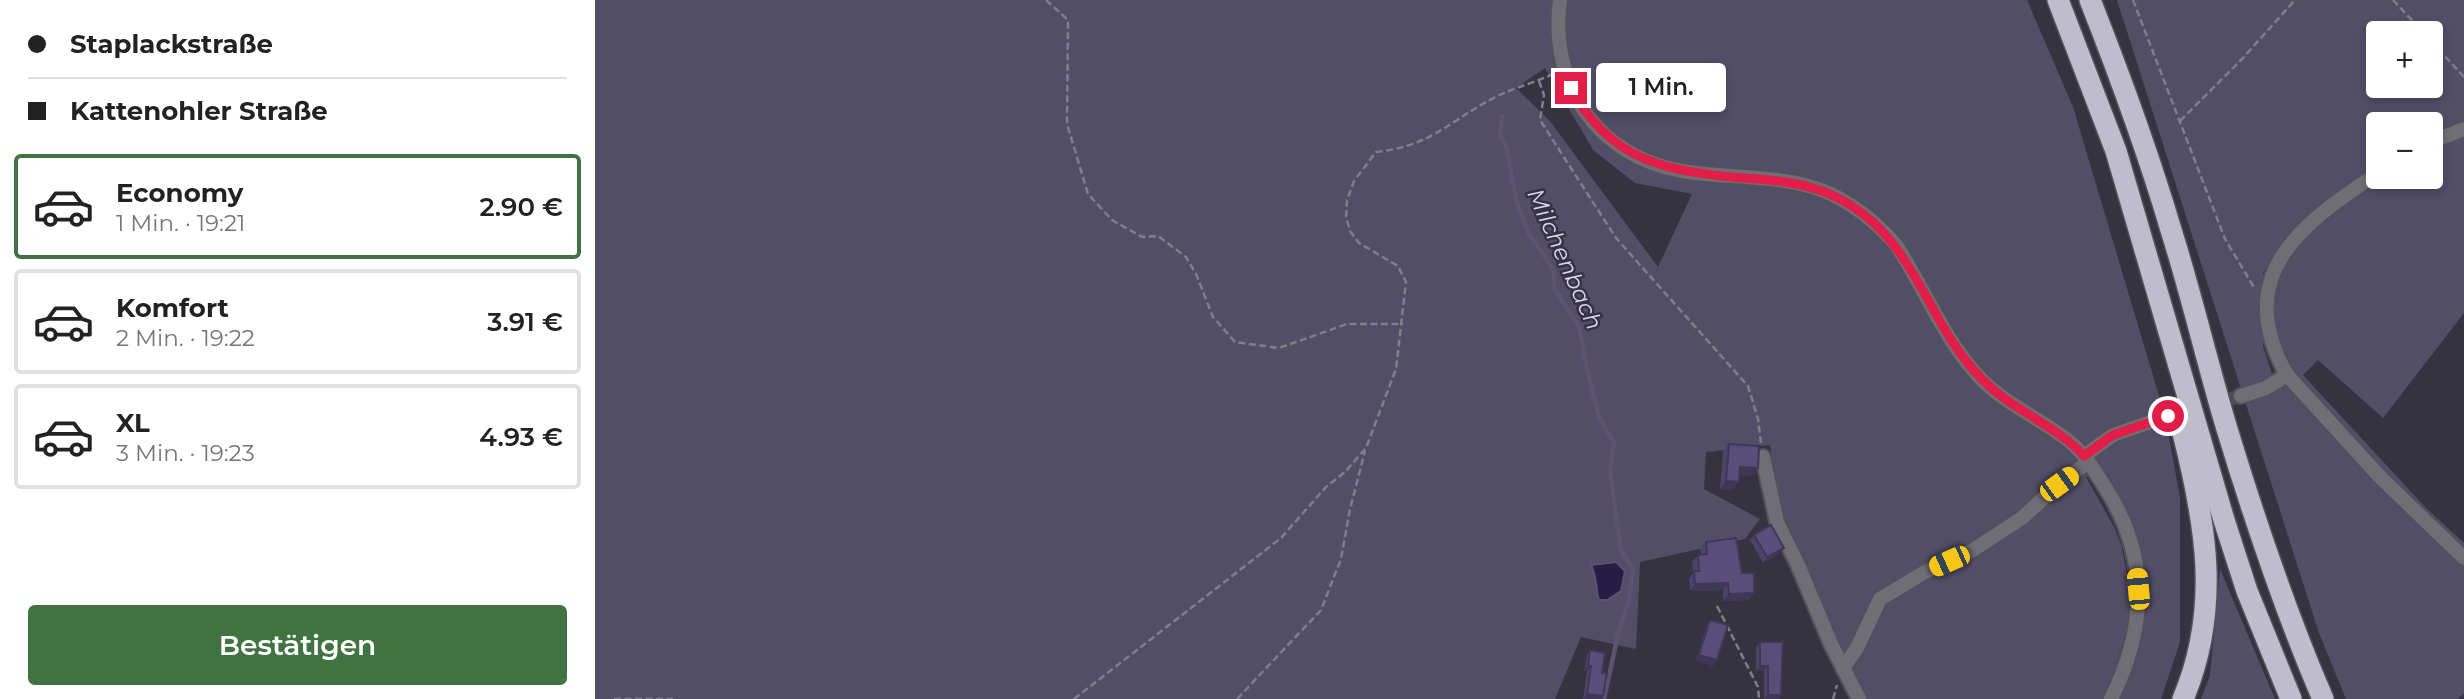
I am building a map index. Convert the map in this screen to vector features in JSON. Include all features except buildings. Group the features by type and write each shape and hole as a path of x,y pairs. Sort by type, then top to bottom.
{"highway":[{"path":"2058,0 2116,151 2201,449 2243,579 2291,699"},
{"path":"2090,0 2123,83 2172,232 2226,427 2270,565 2323,699"},
{"path":"2180,373 2175,402 2201,513 2207,606 2203,636 2183,699"}],"street":[{"path":"1560,0 1557,35 1563,69 1578,103 1594,124 1617,144 1642,159 1681,171 1773,180 1809,187 1837,197 1867,216 1896,246 1954,342 1983,381 2069,441 2086,459 2114,500 2123,519 2137,567 2138,611 2135,634 2123,676 2111,699"},
{"path":"2443,137 2464,129"},
{"path":"2366,182 2317,219 2286,249 2277,263 2267,296 2268,330 2287,375 2380,477 2464,558"},
{"path":"2241,396 2266,388 2287,375"},
{"path":"1843,668 1857,648 1880,599 1925,572 1973,550 2022,518 2113,435 2168,416"},
{"path":"1763,457 1777,522 1831,644 1859,699"}],"path":[{"path":"1046,0 1068,20 1067,124 1088,194 1112,220 1142,237 1158,236 1186,257 1196,274 1213,317 1234,342 1279,348 1347,324 1403,324"},
{"path":"2133,0 2225,239 2253,288 2267,296"},
{"path":"2135,5 2139,0"},
{"path":"2180,121 2242,59 2295,0"},
{"path":"2393,0 2413,21"},
{"path":"2443,54 2464,77"},
{"path":"1237,699 1321,610 1341,559 1350,509 1366,448 1396,369 1406,282 1398,266 1359,243 1350,231 1346,216 1347,200 1354,181 1376,152 1400,149 1435,136 1490,100 1563,69"},
{"path":"1539,81 1544,95 1540,120 1616,238 1748,386 1758,419 1763,457"},
{"path":"1074,699 1281,538 1326,487 1345,472 1366,448"},
{"path":"1717,606 1758,687 1759,699"},
{"path":"614,699 673,699"}],"shaded area":[{"path":"595,0 2027,0 2073,107 2165,416 2180,498 2180,642 2161,699 2111,699 2133,640 2137,582 2125,526 2112,498 2094,471 2086,477 2121,544 2134,608 2105,699 1863,699 1843,670 1860,650 1883,601 1927,575 1975,553 2028,519 2020,516 1971,548 1879,597 1854,646 1846,652 1834,646 1782,519 1770,445 1706,452 1704,489 1760,519 1745,539 1640,562 1636,649 1581,637 1555,699 595,699","holes":["1545,68 1593,150 1635,183 1692,194 1658,267 1549,120 1516,88"]},
{"path":"2117,0 2464,0 2464,124 2443,134 2443,112 2366,112 2366,176 2314,213 2263,272 2263,346 2276,387 2287,384 2464,565 2464,693 2458,699 2346,699 2319,633"},
{"path":"2464,129 2464,313 2383,418 2318,360 2303,375 2426,508 2464,543 2464,558 2278,358 2266,313 2286,249 2366,186 2366,189 2443,189 2443,137"},
{"path":"1616,562 1625,571 1621,591 1607,600 1599,600 1591,565"},
{"path":"2220,569 2275,699 2201,699 2210,675"}],"waterway":[{"name":"Milchenbach","path":"1502,116 1500,135 1507,149 1516,200 1529,234 1554,270 1554,288 1579,327 1599,417 1614,443 1610,470 1621,551 1633,569 1629,600 1619,630 1604,699"}],"tunnel":[{"path":"2168,416 2241,396"}],"route":[{"path":"1571,88 1578,103 1605,135 1642,159 1681,171 1773,180 1809,187 1837,197 1867,216 1896,246 1954,342 1983,381 2069,441 2084,456 2113,435 2168,416"}]}
